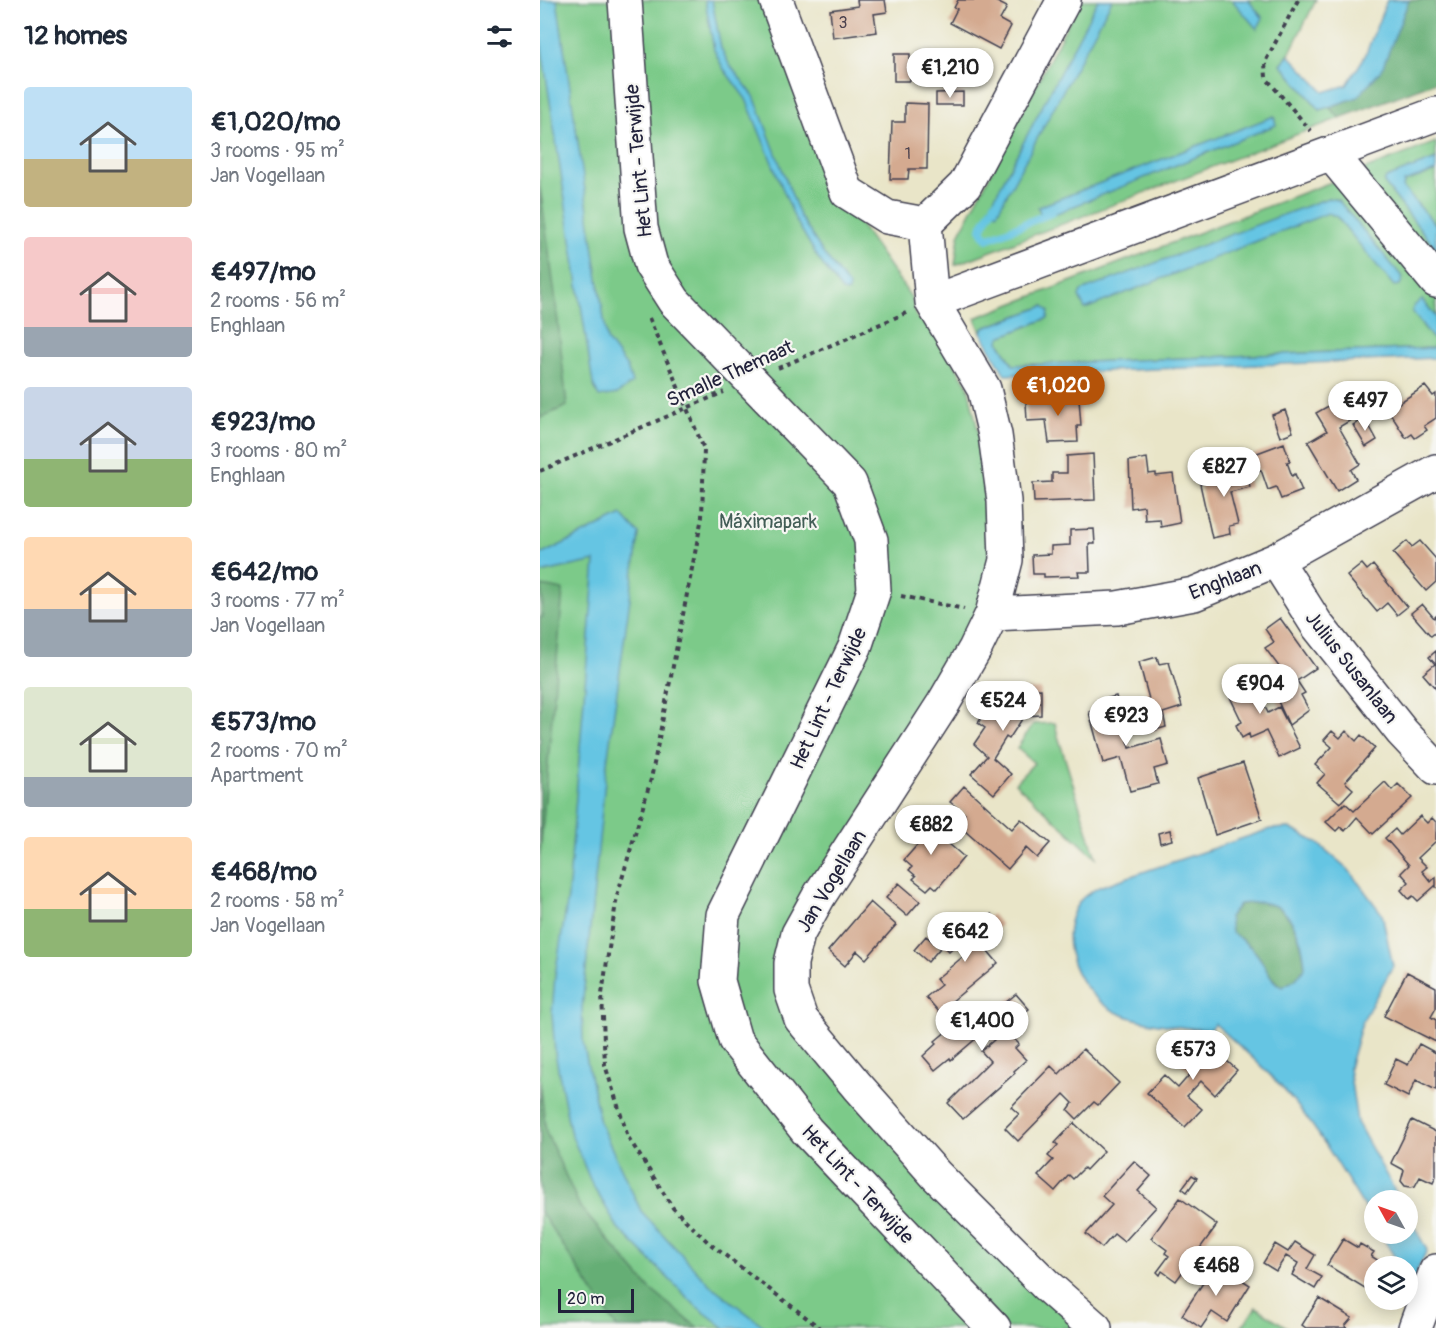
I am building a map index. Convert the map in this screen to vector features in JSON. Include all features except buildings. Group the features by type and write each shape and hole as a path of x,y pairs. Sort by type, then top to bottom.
{"street":[{"name":"Het Lint - Terwijde","path":"625,0 641,228 651,265 674,301 850,483 871,540 874,590 855,647 723,915 718,981 735,1040 800,1122 994,1328"},
{"path":"776,0 847,192 887,217 925,224 965,185 1064,0"},
{"path":"932,302 1436,114"},
{"path":"1331,154 1436,281"},
{"name":"Jan Vogellaan","path":"925,224 932,302 984,389 995,435 1004,501 1006,560 992,614 975,649 943,704 819,896 798,934 791,963 791,990 801,1019 936,1175 1046,1285 1095,1328"},
{"name":"Enghlaan","path":"992,614 1117,608 1194,594 1276,560 1436,471"},
{"name":"Julius Susanlaan","path":"1276,560 1317,626 1402,732 1436,768"}],"path":[{"path":"1298,0 1265,62 1266,78 1331,154"},
{"name":"Smalle Themaat","path":"540,471 932,302"},
{"path":"647,313 704,449 702,517 651,779 617,896 602,994 605,1065 628,1137 673,1208 709,1243 820,1328"},
{"path":"874,590 992,614"}],"green space":[{"name":"Máximapark","path":"540,0 764,0 843,200 911,297 917,318 931,325 968,386 997,515 982,603 782,993 1080,1328 540,1328"},
{"path":"1080,0 1316,0 1289,54 1281,64 1320,110 1329,107 1340,118 955,265 959,235"},
{"path":"1409,0 1436,0 1436,82 1340,118 1329,107 1358,97 1397,31"},
{"path":"1436,142 1436,159 1386,178 1384,183 1436,249 1436,317 1422,300 1412,311 1436,343 1433,348 1013,365 999,342 1000,337 1048,318 1044,306 984,328 981,332 975,318","holes":["1328,198 1338,200 1402,278 1336,216 1328,213"]},
{"path":"1436,171 1436,225 1403,188 1404,182"},
{"path":"540,187 567,406 540,418"},
{"path":"542,586 563,590 540,855 540,618 543,617"},
{"path":"1055,723 1096,858 1015,783 1034,763 1017,748 1033,724"},
{"path":"1262,902 1277,907 1290,920 1303,952 1305,968 1295,980 1282,987 1253,950 1231,932 1229,917 1240,904"},
{"path":"540,1081 546,1132 580,1207 650,1289 698,1328 617,1328 540,1211"},
{"path":"1256,1307 1288,1328 1241,1328"}],"water":[{"path":"540,0 557,0 607,340 627,367 632,383 617,394 599,397 593,384 540,36"},
{"path":"705,0 712,0 721,48 729,64 754,96 800,216 823,253 849,286 848,292 842,291 818,258 795,219 746,99 723,68 714,50"},
{"path":"1098,0 1112,0 997,213 989,208"},
{"path":"1232,0 1248,0 1263,18 1257,29"},
{"path":"1387,0 1409,0 1382,69 1358,97 1320,110 1281,64 1289,55 1324,92 1347,85 1365,56"},
{"path":"1274,116 1276,125 1042,219 1038,207"},
{"path":"1436,159 1436,171 1404,182 1403,188 1436,225 1436,249 1384,183 1386,178"},
{"path":"1328,198 1338,200 1403,278 1400,285 1394,286 1336,216 1328,213 1085,309 1079,297 1081,291"},
{"path":"1422,300 1436,317 1436,343 1412,311 1415,305"},
{"path":"1044,306 1049,311 1048,318 1000,337 999,342 1013,365 1433,348 1436,345 1436,358 1005,375 981,332 984,328"},
{"path":"622,515 639,534 606,770 582,1009 583,1042 600,1123 641,1211 710,1285 766,1328 725,1328 696,1306 618,1228 591,1182 570,1131 555,1053 552,1014 555,975 568,897 595,561 540,573 540,555"},
{"path":"1289,828 1316,842 1348,869 1382,914 1393,966 1362,1022 1349,1068 1357,1122 1394,1190 1364,1190 1364,1207 1337,1162 1296,1104 1257,1062 1215,1024 1209,1031 1151,1023 1118,1013 1104,1005 1091,993 1074,964 1069,948 1068,932 1072,916 1082,899 1099,887 1270,829","holes":["1262,902 1278,907 1291,920 1295,928 1303,952 1305,968 1295,980 1282,987 1271,978 1253,950 1231,932 1229,917 1239,904"]},
{"path":"1418,1233 1427,1250 1418,1269 1418,1256 1394,1256 1387,1244 1418,1244"},
{"path":"1418,1272 1432,1290 1427,1302 1418,1291"}],"waterway":[{"path":"996,202 981,229 987,239 1051,213"}]}
